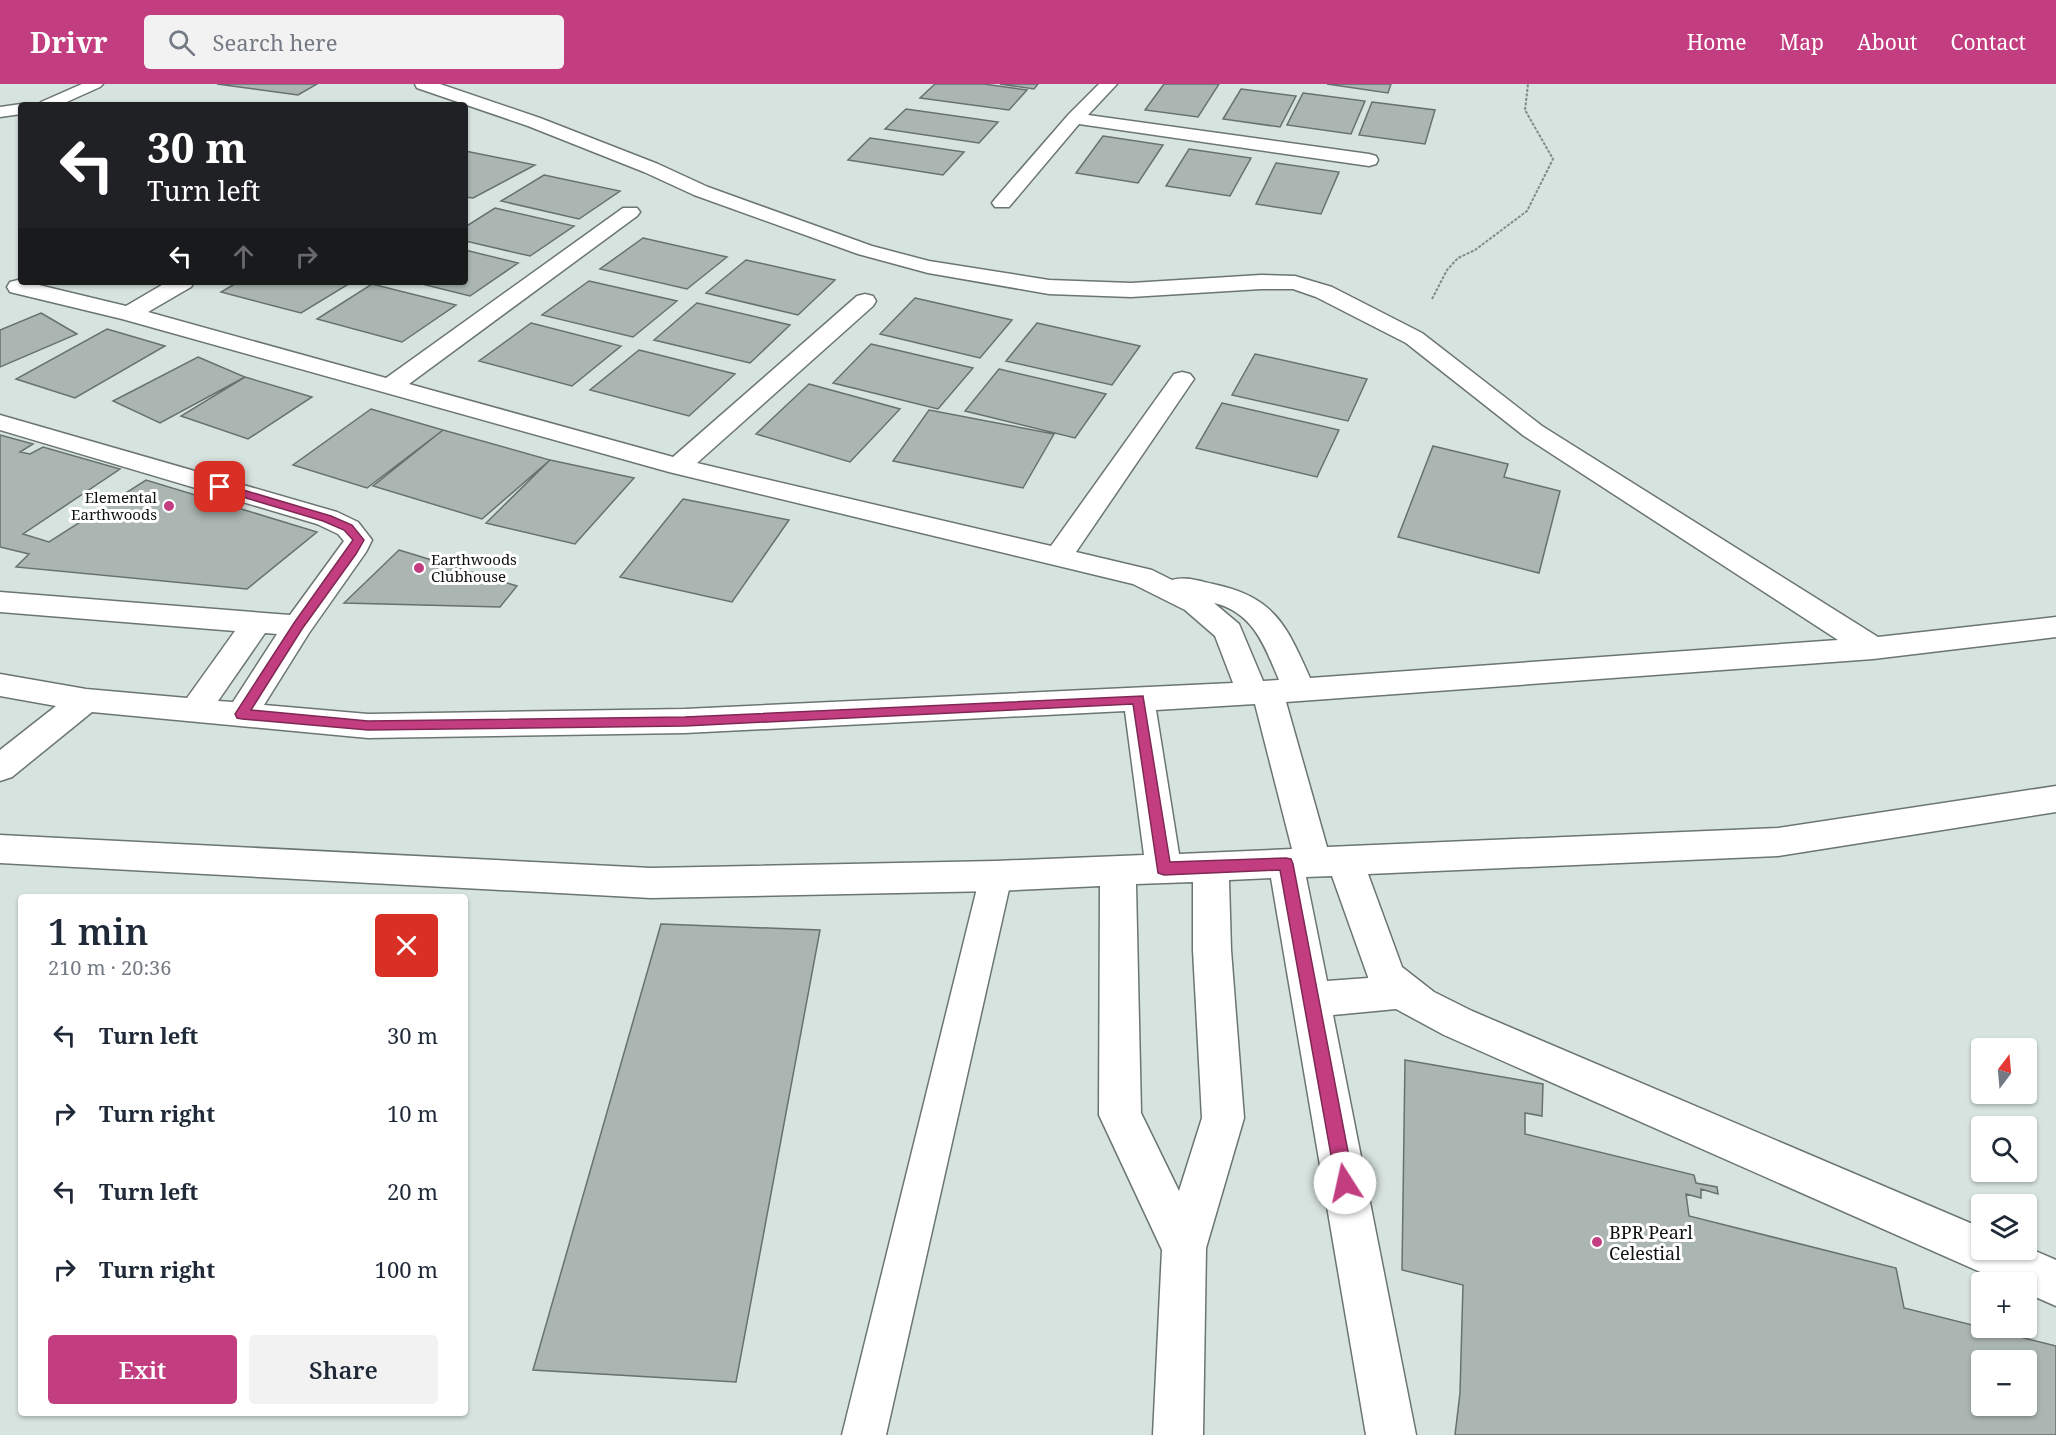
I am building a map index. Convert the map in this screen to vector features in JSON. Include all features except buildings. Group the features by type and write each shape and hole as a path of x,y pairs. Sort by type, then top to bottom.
{"street":[{"path":"423,84 534,122 651,168 701,191 865,250 928,267 1049,287 1131,290 1261,282 1294,283 1324,292 1414,338 1533,431 1873,648"},
{"path":"1002,203 1075,118 1109,84"},
{"path":"1075,118 1369,160"},
{"path":"389,387 630,212"},
{"path":"129,314 178,285"},
{"path":"18,287 129,314 678,466 1059,556 1243,602 1255,610 1268,625 1273,691 1315,862 1311,1000 1391,1435"},
{"path":"678,466 865,301"},
{"path":"1059,556 1182,379"},
{"path":"0,422 327,518 348,528 358,540 298,626 242,714"},
{"path":"1142,577 1195,603 1228,631 1273,691"},
{"path":"0,602 298,626"},
{"path":"195,710 257,622"},
{"path":"0,685 86,700 368,726 685,722 1273,691 1873,648 2056,627"},
{"path":"1139,699 1164,869"},
{"path":"0,768 86,700"},
{"path":"0,849 651,883 996,876 1778,842 2056,800"},
{"path":"1315,862 1382,963 1387,977 1400,992 1414,1002 2056,1283"},
{"path":"1178,1435 1184,1248 1223,1118 1212,950 1211,866"},
{"path":"1118,871 1120,1115 1184,1248"},
{"path":"1311,1000 1400,992"}],"lane":[{"path":"54,102 95,84"},
{"path":"0,112 18,110"},
{"path":"864,1435 996,876"}],"path":[{"path":"1414,338 1447,270 1458,258 1475,250 1527,211 1553,159 1525,110 1528,84"}],"place":[{"name":"Elemental Earthwoods","path":"169,506"},
{"name":"Earthwoods Clubhouse","path":"419,568"},
{"name":"BPR Pearl Celestial","path":"1597,1242"}],"route":[{"path":"220,487 327,518 348,528 358,540 352,552 298,626 242,714 368,726 685,722 1139,699 1164,869 1286,864 1345,1183"}]}
